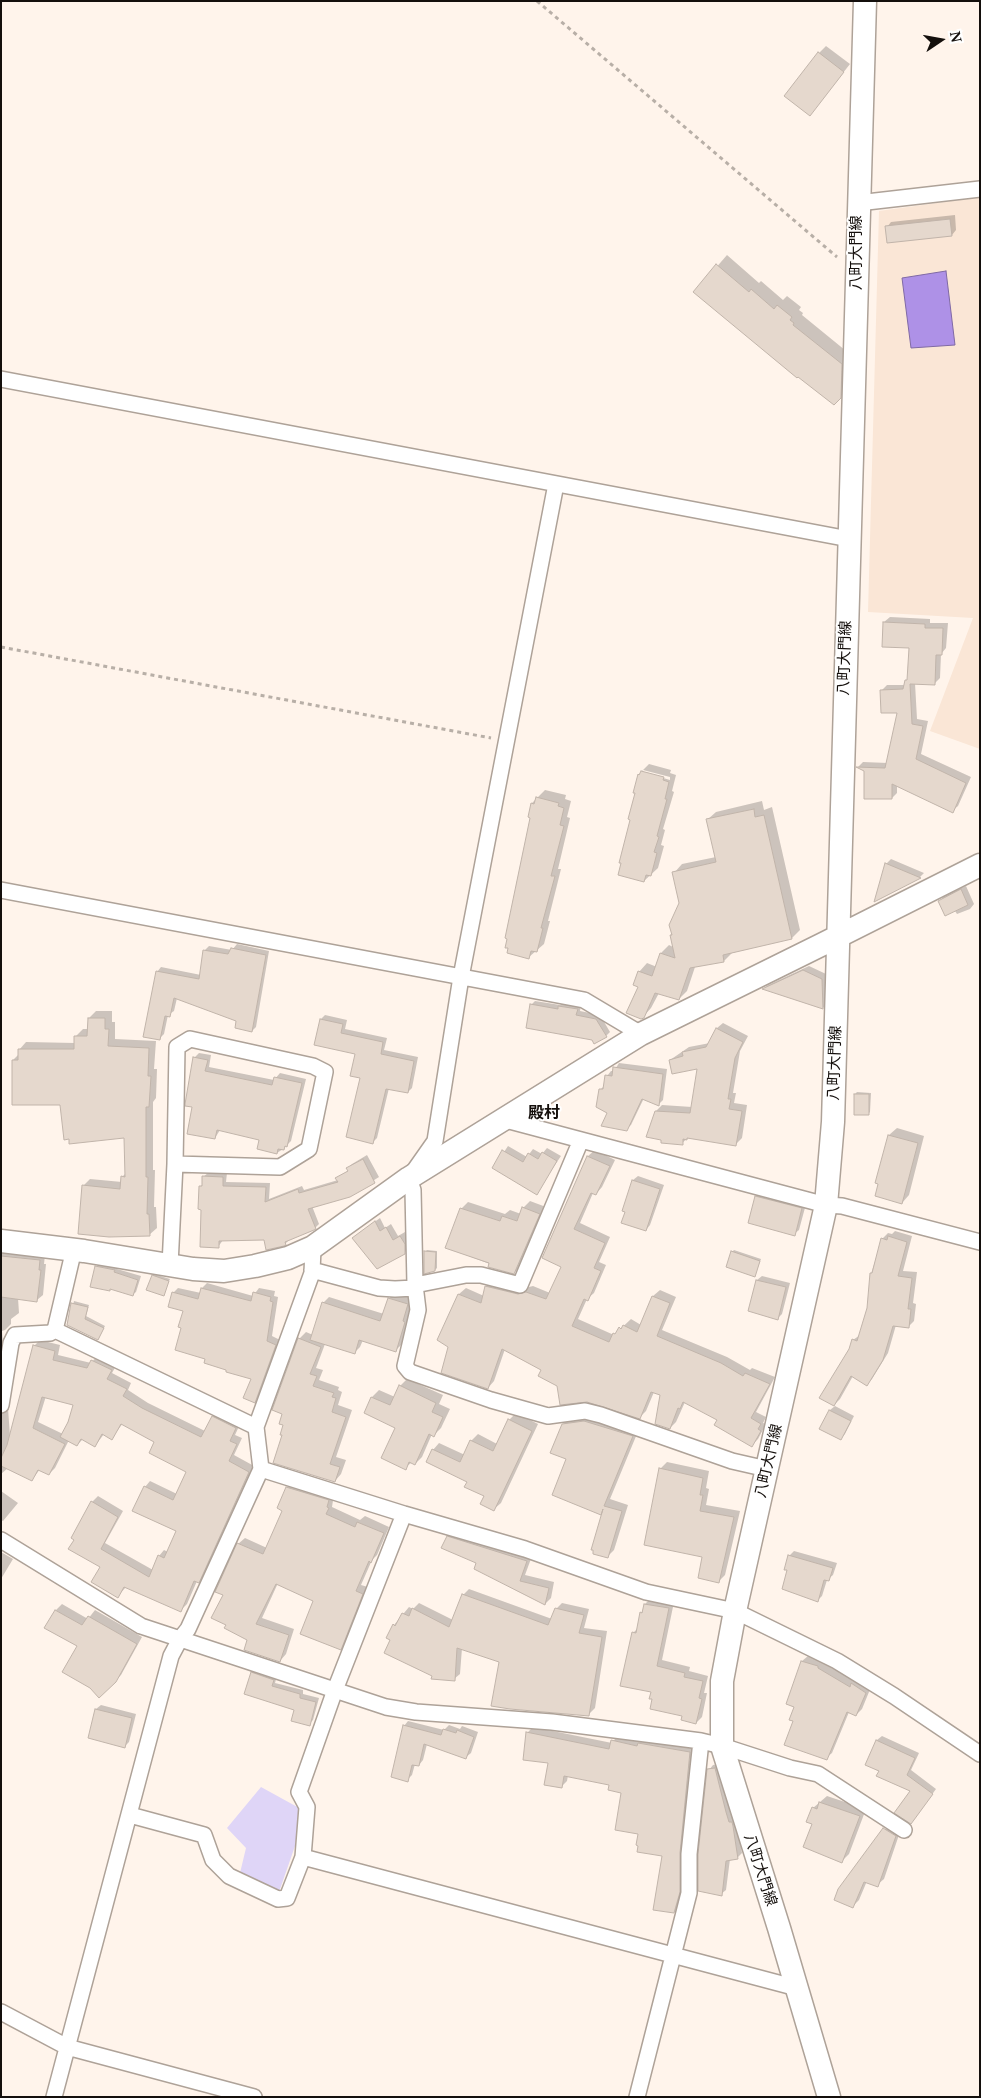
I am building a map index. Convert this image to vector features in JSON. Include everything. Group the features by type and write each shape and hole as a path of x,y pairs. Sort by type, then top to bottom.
{"main road":[{"name":"八町大門線","path":"829,2097 797,1988 711,1744 735,1611 826,1205 833,1122 865,1"},
{"path":"1,1241 74,1250 193,1269 224,1270 255,1266 288,1258 313,1247 409,1178 641,1034 980,864"}],"street":[{"path":"858,203 980,189"},
{"path":"1,379 849,539"},
{"path":"556,484 461,977 435,1142 409,1178 413,1190 415,1286 418,1310 405,1366 410,1372 491,1400 548,1416 585,1411 732,1461 767,1469"},
{"path":"1,890 584,1000 641,1034"},
{"path":"170,1265 175,1164 177,1047 190,1039 313,1066 325,1072 309,1150 280,1167 175,1164"},
{"path":"502,1119 826,1205 842,1206 980,1242"},
{"path":"312,1270 379,1288 395,1289 466,1275 520,1284 581,1140"},
{"path":"54,2097 171,1656 188,1629 261,1469 256,1427 312,1270 313,1247"},
{"path":"1,1405 11,1343 15,1335 50,1333 55,1330 74,1250"},
{"path":"55,1330 256,1427"},
{"path":"261,1469 404,1514 525,1549 646,1592 735,1611 836,1662 894,1696 980,1754"},
{"path":"130,1815 204,1836 213,1860 229,1876 278,1899 287,1898 303,1857 308,1807 299,1792 335,1690 404,1514"},
{"path":"1,1540 141,1626 355,1695 386,1707 416,1712 552,1722 711,1744 790,1768 818,1774 904,1830"},
{"path":"637,2097 689,1894 689,1854 711,1744"},
{"path":"303,1857 797,1988"},
{"path":"1,2012 67,2048 254,2097"}],"path":[{"path":"537,1 858,275"},
{"path":"1,647 506,741"}],"shaded area":[{"path":"980,197 980,749 930,731 973,618 868,612 879,211"},
{"path":"946,271 955,345 911,348 902,278"},
{"path":"261,1787 301,1809 295,1846 279,1892 240,1873 246,1848 227,1828"}],"building":[{"path":"818,52 844,72 810,116 784,96"},
{"path":"950,219 952,236 887,243 885,226"},
{"path":"716,264 749,292 751,289 774,309 777,305 792,317 790,320 794,323 793,325 842,364 841,398 834,405 797,378 693,292"},
{"path":"883,622 925,624 925,628 943,628 942,655 936,655 935,685 910,684 912,724 923,726 916,759 966,783 953,813 892,784 892,799 864,799 864,771 856,767 885,768 897,713 881,713 880,690 903,689 905,680 907,680 909,648 882,647"},
{"path":"641,771 664,777 663,780 669,782 665,799 667,799 657,836 659,837 654,852 657,853 651,876 646,875 644,882 618,875 621,863 619,863 630,820 628,819 635,793 633,793 638,774"},
{"path":"536,797 559,803 558,806 564,808 560,825 564,826 551,876 555,876 541,928 543,928 537,952 531,951 529,959 507,953 508,948 505,948 507,939 505,938 530,818 528,817 531,803 534,804"},
{"path":"754,809 755,817 764,815 792,939 723,955 724,962 690,968 679,1000 655,993 644,1018 641,1019 626,1013 638,987 633,985 638,971 652,976 660,953 675,958 669,925 679,903 672,872 716,862 706,819"},
{"path":"885,863 921,878 874,902"},
{"path":"961,889 968,905 945,916 938,901"},
{"path":"231,948 266,955 252,1032 235,1028 236,1021 174,998 170,1017 165,1016 160,1040 143,1037 156,971 199,979 203,950 228,954"},
{"path":"803,970 822,979 823,1009 762,989"},
{"path":"530,1004 558,1009 558,1006 578,1009 576,1015 596,1019 607,1037 594,1044 592,1040 526,1028"},
{"path":"88,1018 105,1018 105,1029 109,1029 108,1046 149,1048 148,1076 151,1076 149,1107 146,1107 146,1177 148,1177 147,1214 149,1214 150,1236 109,1237 78,1234 82,1185 120,1189 121,1176 125,1177 124,1138 69,1144 69,1139 64,1140 60,1105 12,1105 12,1060 18,1060 18,1049 74,1049 74,1036 87,1036"},
{"path":"320,1019 343,1024 341,1033 383,1042 381,1054 414,1061 408,1093 386,1089 373,1144 346,1137 360,1078 350,1076 355,1054 314,1045"},
{"path":"716,1028 743,1042 735,1058 728,1099 731,1099 729,1109 742,1111 736,1146 687,1138 687,1140 683,1139 683,1145 661,1143 661,1140 646,1137 655,1111 690,1113 697,1069 672,1074 669,1060 683,1056 682,1052 706,1047"},
{"path":"193,1057 208,1060 205,1071 272,1085 274,1077 302,1083 287,1147 285,1146 284,1150 278,1149 277,1154 257,1149 259,1140 217,1130 215,1139 187,1134 192,1107 185,1106 185,1104"},
{"path":"613,1067 663,1074 659,1106 642,1099 627,1131 601,1126 607,1113 596,1107 599,1089 603,1089 605,1075 612,1076"},
{"path":"854,1094 869,1094 869,1115 854,1115"},
{"path":"888,1135 918,1143 902,1204 875,1196 878,1184 875,1183"},
{"path":"502,1150 523,1162 528,1153 538,1159 542,1152 557,1161 537,1195 492,1168"},
{"path":"587,1156 610,1166 596,1195 591,1193 574,1229 605,1243 594,1268 601,1271 588,1301 584,1299 572,1326 609,1342 613,1333 615,1334 619,1327 621,1329 623,1325 637,1332 652,1296 670,1303 657,1336 721,1363 743,1376 745,1373 770,1384 751,1418 761,1424 758,1429 761,1431 752,1447 714,1425 717,1420 683,1402 680,1409 678,1408 670,1429 655,1424 660,1395 651,1392 640,1419 587,1402 560,1405 557,1386 538,1376 541,1370 502,1349 488,1389 441,1373 448,1347 437,1340 458,1294 481,1303 485,1286 518,1294 526,1292 546,1299 561,1267 542,1258"},
{"path":"363,1159 375,1183 350,1197 308,1209 316,1229 285,1242 286,1245 284,1246 266,1250 264,1240 219,1241 219,1248 200,1247 201,1210 198,1209 199,1186 202,1186 202,1176 223,1177 223,1186 266,1187 265,1202 298,1189 299,1193 338,1182 335,1178 348,1171 346,1168"},
{"path":"632,1180 660,1189 646,1231 621,1223 625,1212 622,1211"},
{"path":"755,1196 802,1208 795,1236 748,1223"},
{"path":"522,1207 540,1214 514,1274 488,1267 489,1263 445,1248 460,1208 500,1221 502,1216 517,1221"},
{"path":"375,1221 380,1231 386,1227 393,1240 400,1236 405,1244 405,1254 377,1269 352,1238"},
{"path":"888,1236 907,1242 898,1276 912,1278 908,1309 911,1309 909,1328 893,1326 883,1360 867,1386 851,1376 834,1406 819,1398 849,1349 852,1339 857,1341 867,1308 870,1273 872,1273 881,1238 887,1240"},
{"path":"424,1251 436,1252 435,1271 424,1274"},
{"path":"731,1251 760,1261 755,1277 726,1267"},
{"path":"1,1256 40,1260 39,1270 41,1270 37,1302 1,1297"},
{"path":"95,1266 115,1270 114,1272 138,1280 133,1296 110,1289 110,1291 90,1287"},
{"path":"152,1275 169,1281 164,1296 146,1290"},
{"path":"756,1280 786,1287 778,1320 748,1311"},
{"path":"201,1288 251,1301 253,1292 271,1297 270,1301 273,1302 267,1341 276,1345 255,1403 243,1398 251,1379 226,1372 226,1370 204,1363 205,1359 175,1350 181,1328 178,1327 183,1311 168,1307 172,1292 198,1299"},
{"path":"388,1298 408,1304 396,1352 359,1340 355,1354 310,1340 322,1302 380,1321"},
{"path":"71,1303 88,1307 85,1319 104,1328 98,1340 67,1325"},
{"path":"298,1338 321,1347 310,1374 317,1376 313,1386 334,1393 332,1397 336,1398 332,1412 346,1417 330,1464 340,1467 335,1482 273,1463 282,1435 280,1435 283,1425 279,1424 282,1414 272,1410"},
{"path":"33,1345 55,1351 53,1360 87,1368 91,1360 112,1370 107,1379 127,1389 123,1396 142,1408 201,1437 212,1416 236,1428 230,1441 237,1444 229,1461 249,1472 199,1583 194,1581 181,1612 124,1587 118,1598 91,1582 100,1567 68,1549 74,1540 71,1538 91,1501 118,1517 101,1549 149,1577 158,1555 164,1558 176,1531 132,1511 144,1486 173,1500 186,1472 149,1453 154,1442 121,1424 112,1440 102,1434 95,1447 81,1439 77,1446 60,1437 68,1422 73,1405 42,1397 33,1428 65,1444 49,1475 38,1470 32,1481 1,1466 1,1458 7,1445"},
{"path":"399,1385 436,1403 432,1412 443,1417 434,1437 429,1434 415,1465 409,1462 406,1470 381,1458 395,1428 364,1413 371,1397 390,1405"},
{"path":"829,1410 851,1421 841,1440 819,1429"},
{"path":"508,1419 532,1431 494,1511 480,1504 484,1496 464,1487 467,1482 426,1462 432,1449 460,1462 470,1440 493,1451"},
{"path":"584,1421 633,1436 604,1506 622,1511 608,1558 593,1554 593,1550 591,1550 603,1509 601,1515 552,1495 566,1459 550,1453 562,1424"},
{"path":"659,1468 703,1478 700,1495 703,1495 700,1511 734,1517 719,1583 698,1578 702,1557 644,1545"},
{"path":"286,1487 329,1500 327,1507 329,1508 326,1514 355,1527 357,1522 384,1533 356,1591 363,1594 341,1650 300,1634 313,1601 276,1584 256,1624 289,1635 280,1662 244,1650 247,1640 224,1628 226,1625 211,1618 223,1595 215,1592 237,1543 263,1554 282,1511 277,1508"},
{"path":"447,1536 527,1561 520,1581 549,1588 545,1605 474,1569 476,1563 441,1548"},
{"path":"788,1555 833,1568 829,1581 824,1580 818,1602 782,1589 787,1570 784,1570"},
{"path":"462,1594 548,1625 555,1608 584,1615 579,1633 602,1637 589,1716 491,1706 499,1662 457,1648 455,1681 431,1679 432,1676 384,1653 390,1640 386,1638 393,1624 395,1626 402,1613 409,1616 412,1608 449,1627"},
{"path":"644,1604 669,1608 657,1666 685,1673 684,1677 703,1681 699,1698 702,1699 696,1724 681,1720 682,1716 650,1709 652,1699 649,1699 651,1692 620,1686 632,1632 636,1633 640,1612 642,1613"},
{"path":"55,1610 82,1625 88,1616 137,1644 116,1682 99,1698 90,1688 62,1672 77,1646 44,1628"},
{"path":"801,1661 818,1666 818,1668 850,1687 851,1683 866,1693 856,1716 847,1712 827,1760 784,1745 793,1721 789,1720 794,1707 786,1704"},
{"path":"251,1672 274,1680 272,1686 300,1694 300,1698 316,1702 310,1726 291,1721 294,1710 244,1694"},
{"path":"95,1709 132,1718 125,1748 88,1738"},
{"path":"403,1725 441,1735 443,1729 456,1733 457,1730 474,1737 466,1759 424,1744 419,1766 412,1765 408,1782 391,1777"},
{"path":"526,1732 609,1749 611,1740 637,1746 638,1743 690,1752 680,1853 680,1892 674,1913 653,1910 662,1856 637,1852 638,1834 615,1830 621,1793 608,1790 609,1785 564,1776 562,1788 544,1785 548,1763 523,1760"},
{"path":"876,1740 915,1758 907,1775 933,1794 911,1824 894,1813 910,1791 876,1776 879,1771 865,1765"},
{"path":"715,1768 729,1822 732,1822 738,1859 726,1861 722,1896 698,1891 698,1854 707,1769"},
{"path":"819,1802 860,1816 842,1863 803,1847 812,1824 806,1822 812,1807 817,1809"},
{"path":"883,1828 896,1836 878,1887 864,1882 853,1908 834,1900 838,1889"}],"district":[{"name":"殿村","path":"544,1113"}]}
